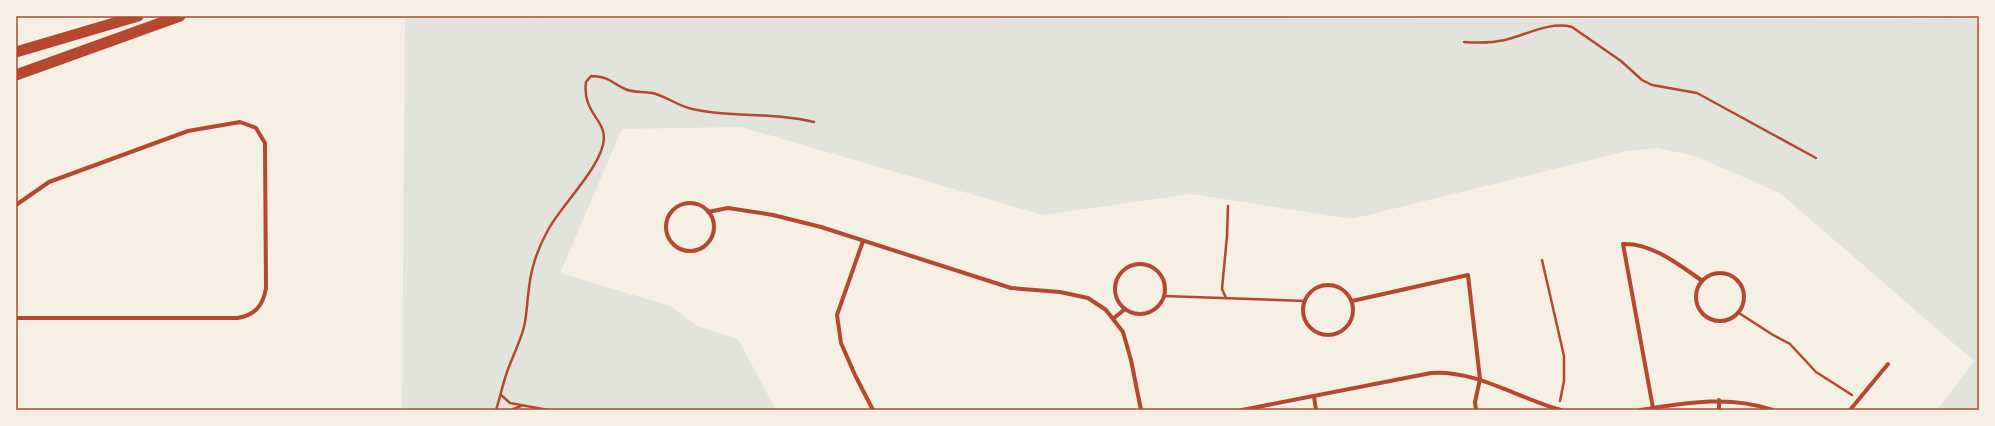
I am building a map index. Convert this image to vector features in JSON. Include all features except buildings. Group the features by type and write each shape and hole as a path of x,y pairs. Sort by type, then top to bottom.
{"highway":[{"path":"16,52 138,16"},
{"path":"16,75 180,16"}],"street":[{"path":"16,205 49,182 188,131 240,122 256,128 265,143 266,288 264,299 253,313 237,318 16,318"},
{"path":"685,203 693,203 700,205 708,212 714,224 714,232 707,245 692,252 681,250 670,242 665,226 667,218 672,211 685,203"},
{"path":"708,212 728,208 773,215 821,227 1011,288 1060,292 1088,298 1106,310 1114,318 1125,339 1141,410"},
{"path":"863,241 837,315 841,343 873,410"},
{"path":"1653,408 1622,244 1643,246 1673,261 1701,280"},
{"path":"1136,264 1144,264 1159,272 1163,280 1164,296 1155,309 1148,313 1136,313 1125,309 1116,296 1114,288 1116,279 1128,267 1136,264"},
{"path":"1716,272 1728,274 1739,281 1743,288 1744,297 1739,313 1725,321 1710,320 1698,310 1695,295 1701,280 1716,272"},
{"path":"1352,301 1468,275 1480,379 1475,402 1476,410"},
{"path":"1328,286 1341,289 1352,301 1353,309 1349,325 1340,332 1328,336 1320,334 1308,325 1304,313 1305,301 1309,294 1316,288 1328,286"},
{"path":"1114,318 1125,309"},
{"path":"1850,410 1888,364"},
{"path":"1242,410 1431,373 1459,374 1480,379 1529,400 1559,410"},
{"path":"1314,396 1316,410"},
{"path":"1719,410 1720,400"},
{"path":"1640,410 1698,401 1720,400 1745,402 1773,410"}],"path":[{"path":"1464,42 1488,42 1520,36 1556,25 1572,27 1621,61 1642,80 1652,85 1697,93 1816,158"},
{"path":"496,410 502,395 505,377 524,328 529,287 534,264 541,244 558,214 593,166 602,148 604,137 600,125 586,100 586,82 592,76 609,79 624,88 653,93 676,104 694,109 785,116 814,122"},
{"path":"1226,298 1222,289 1228,206"},
{"path":"1542,260 1564,356 1564,381 1559,410"},
{"path":"1164,296 1305,301"},
{"path":"1739,313 1773,336 1790,344 1816,372 1839,388 1859,399"},
{"path":"502,395 510,403 548,410"},
{"path":"511,410 522,406"}],"shaded area":[{"path":"405,17 1886,20 1979,18 1979,410 1937,410 1974,361 1780,193 1695,156 1658,148 1627,151 1352,219 1191,194 1043,215 741,127 622,129 560,273 670,306 697,326 738,339 776,410 402,410"}]}
